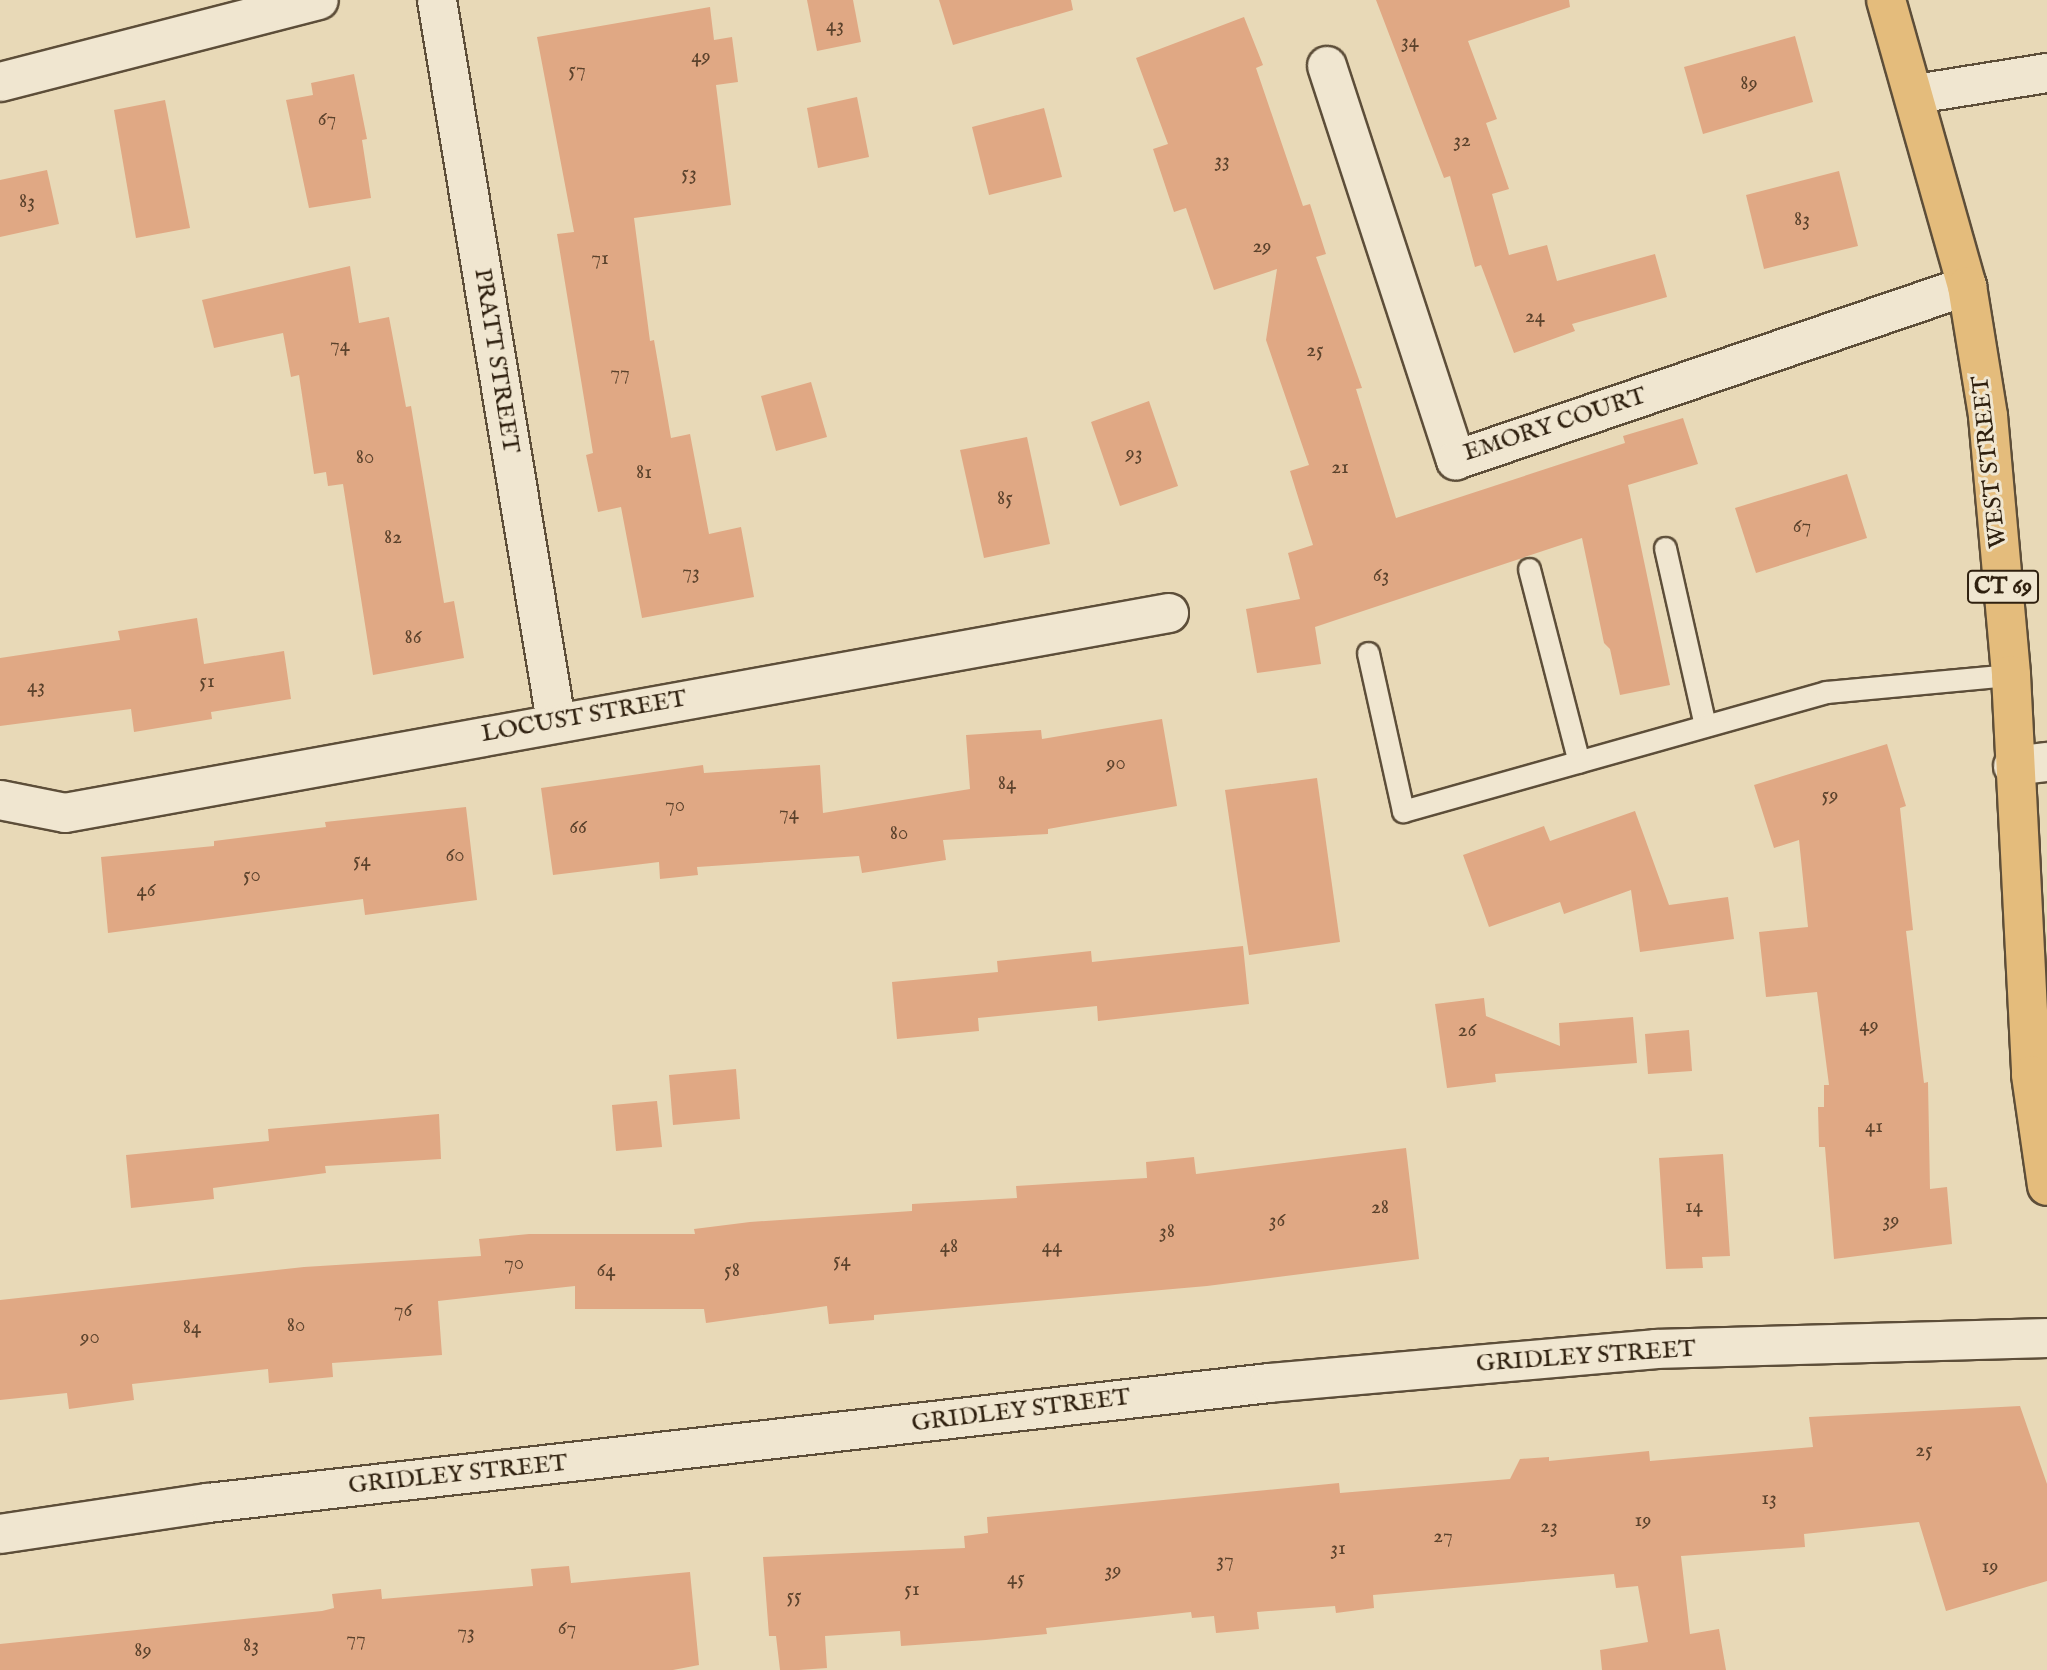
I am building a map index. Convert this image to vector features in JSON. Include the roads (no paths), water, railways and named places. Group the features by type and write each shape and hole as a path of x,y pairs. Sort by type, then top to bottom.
{"main road":[{"name":"WEST STREET","path":"1886,0 1916,94 1967,286 1989,428 2011,675 2030,764 2031,1075 2047,1186"}],"street":[{"path":"0,82 319,0"},
{"name":"PRATT STREET","path":"436,0 556,722"},
{"name":"EMORY COURT","path":"1327,66 1456,460 1967,286"},
{"path":"1916,94 2047,73"},
{"name":"LOCUST STREET","path":"0,800 65,813 1169,613"},
{"name":"GRIDLEY STREET","path":"0,1534 208,1503 1269,1383 1656,1349 2047,1338"}],"lane":[{"path":"1665,548 1705,726"},
{"path":"1529,569 1579,762"},
{"path":"1368,653 1403,811 1826,692 2011,675"}]}
